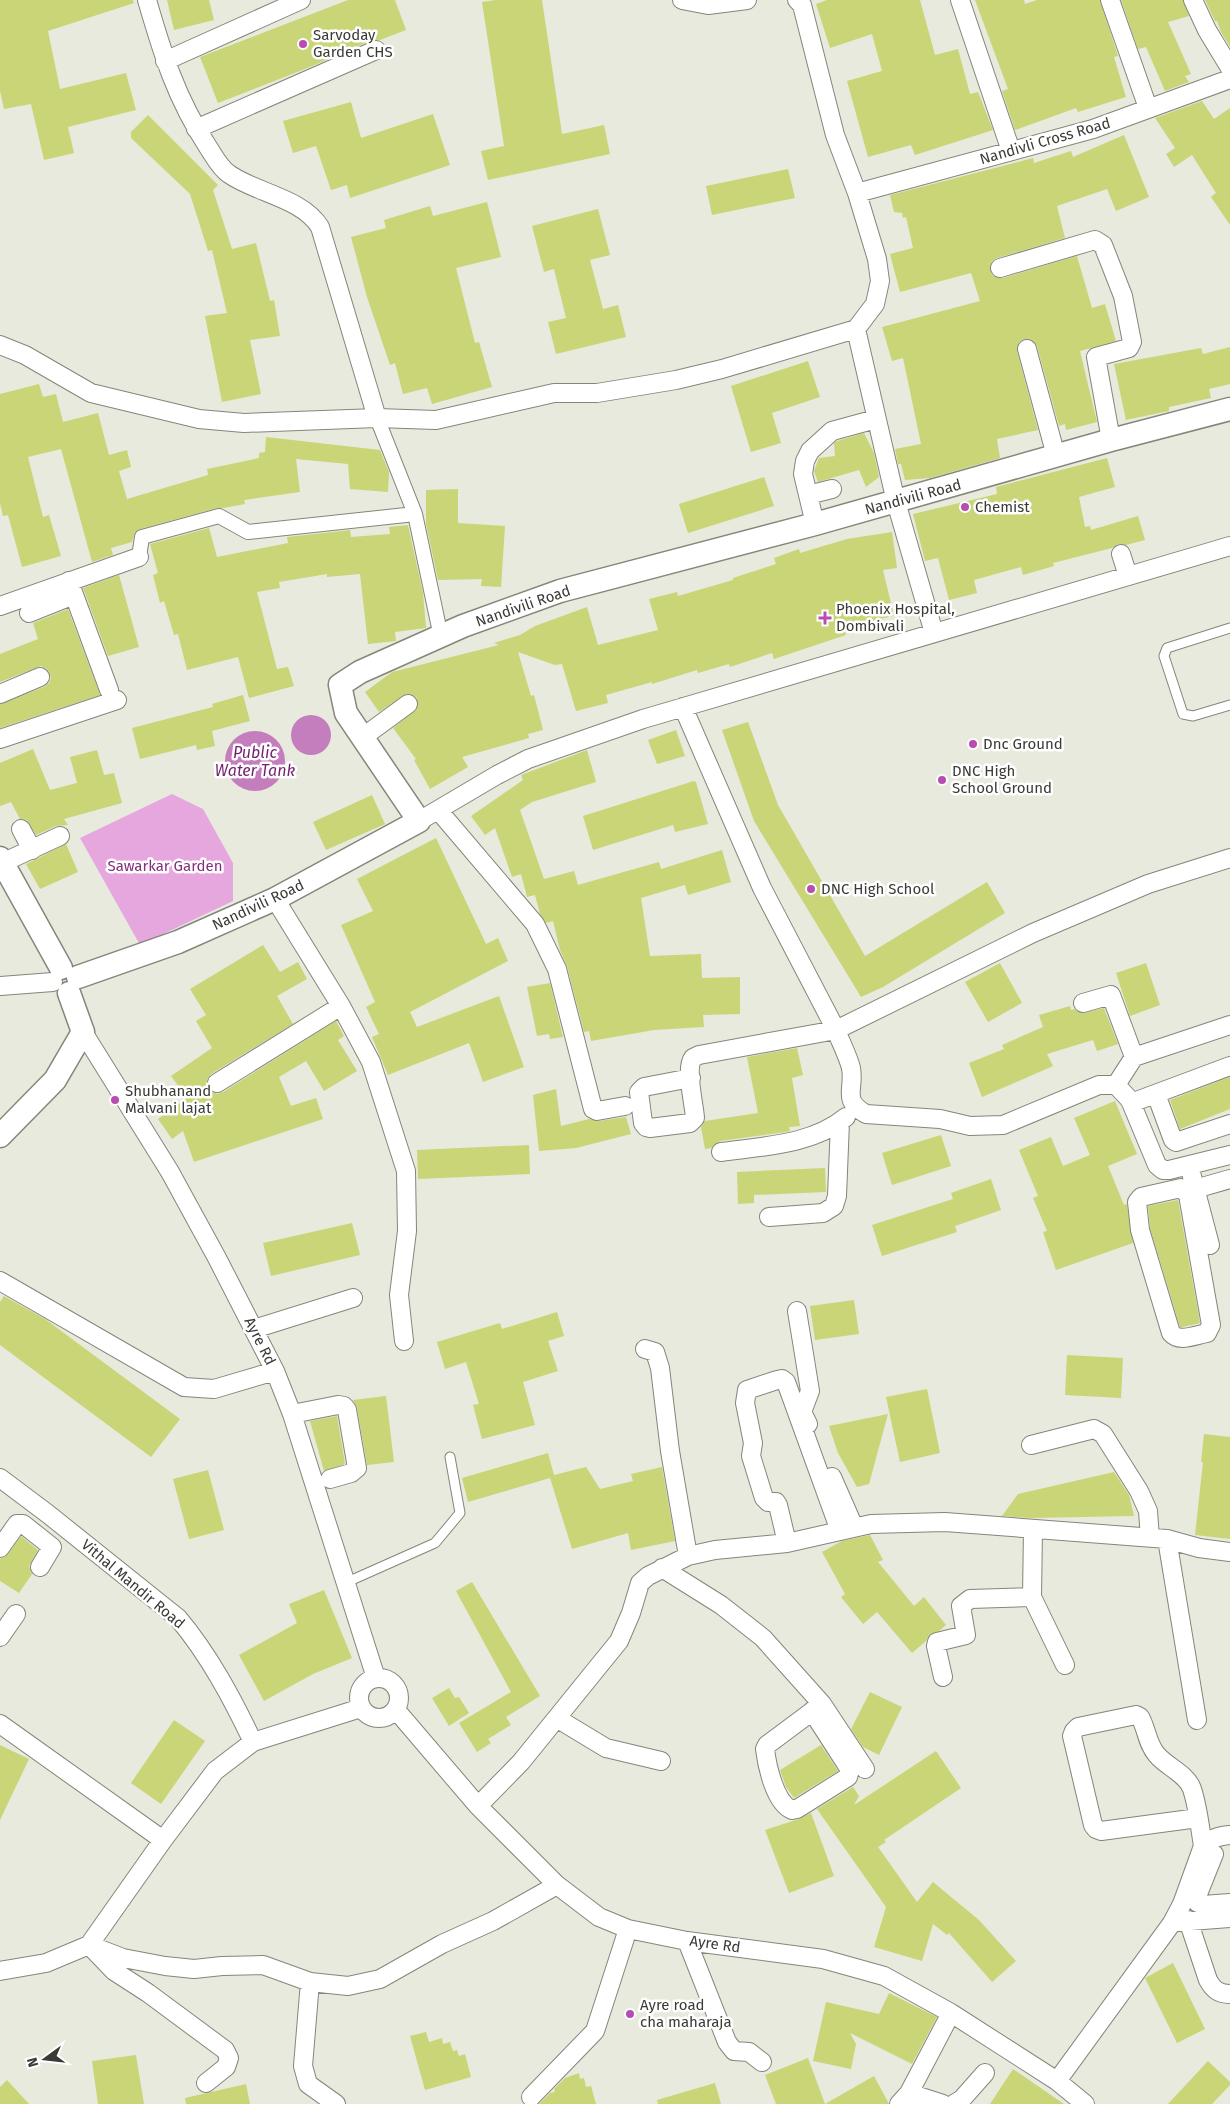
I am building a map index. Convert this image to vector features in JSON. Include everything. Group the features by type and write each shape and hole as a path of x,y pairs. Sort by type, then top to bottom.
{"street":[{"path":"147,0 176,91 196,129 222,168 228,174 304,210 320,227 377,418 415,514 441,636"},
{"path":"165,61 301,0"},
{"path":"682,0 708,5 747,0"},
{"path":"0,345 25,355 91,393 199,419 244,423 377,418 436,420 554,393 597,393 676,380 722,369 856,329 875,304 880,280 877,259 857,193 835,136 802,5 797,0"},
{"path":"960,0 1011,152"},
{"path":"1110,0 1148,108"},
{"path":"1193,0 1207,30 1230,68"},
{"path":"196,129 376,50"},
{"name":"Nandivli Cross Road","path":"857,193 1093,129 1230,79"},
{"path":"1000,268 1096,240 1103,244 1123,296 1132,342 1129,348 1096,357 1111,440"},
{"path":"856,329 896,502 934,634"},
{"path":"1027,349 1056,456"},
{"name":"Nandivili Road","path":"65,980 178,942 275,899 428,816 363,737 346,713 340,685 360,672 463,626 560,591 896,502 1111,440 1230,409"},
{"path":"815,524 803,469 810,451 832,431 876,419"},
{"path":"808,495 832,488"},
{"path":"29,613 71,588 140,557 142,538 220,516 248,532 415,514"},
{"path":"625,1106 597,1111 593,1109 557,969 535,924 428,816 528,759 683,707 1230,546"},
{"path":"1121,554 1128,576"},
{"path":"0,606 71,588"},
{"path":"0,739 113,695 71,588"},
{"path":"0,694 40,677"},
{"path":"363,737 408,704"},
{"path":"683,707 762,888 836,1030 851,1069 850,1099 856,1108 866,1114 940,1119 970,1126 1003,1125 1100,1085 1116,1085"},
{"path":"21,828 32,850"},
{"path":"0,1136 54,1080 82,1032 65,980 1,861 32,850 60,836"},
{"path":"691,1078 690,1062 693,1058 700,1055 836,1030 1034,933 1148,884 1230,858"},
{"path":"275,899 341,1006 371,1062 406,1171 407,1231 399,1295 404,1340"},
{"path":"0,986 65,980"},
{"path":"1083,1003 1111,995 1134,1057"},
{"path":"217,1083 341,1006"},
{"path":"1116,1085 1134,1057 1230,1025"},
{"name":"Ayre Rd","path":"82,1032 170,1172 275,1371 292,1414 376,1678"},
{"path":"1131,1103 1230,1066"},
{"path":"1116,1085 1131,1103 1157,1165 1162,1170 1189,1166 1230,1155"},
{"path":"1156,1094 1173,1140 1181,1141 1230,1124"},
{"path":"721,1152 790,1142 810,1136 840,1122 856,1108"},
{"path":"769,1216 823,1213 834,1206 837,1196 840,1122"},
{"path":"1148,1145 1172,1135"},
{"path":"1189,1166 1210,1245"},
{"path":"1169,1170 1173,1190"},
{"path":"1195,1189 1230,1179"},
{"path":"1181,1188 1188,1195 1211,1325 1207,1333 1180,1339 1175,1338 1171,1333 1140,1230 1137,1202 1138,1198 1173,1190 1181,1188"},
{"path":"0,1281 184,1387 214,1389 275,1371"},
{"path":"254,1329 353,1298"},
{"path":"797,1311 810,1391 802,1412 847,1529"},
{"path":"646,1348 655,1352 660,1368 670,1451 688,1556"},
{"path":"787,1543 778,1505 776,1502 768,1502 764,1498 751,1456 753,1443 744,1395 747,1390 777,1380 782,1379 786,1382 847,1529"},
{"path":"292,1414 338,1405 344,1406 347,1410 357,1468 351,1473 330,1479"},
{"path":"1031,1445 1094,1430 1103,1434 1139,1491 1159,1539 1197,1720"},
{"name":"Vithal Mandir Road","path":"0,1478 178,1618 230,1693 253,1742"},
{"path":"35,1533 48,1514"},
{"path":"478,1806 521,1762 558,1719 597,1666 619,1641 631,1613 640,1583 662,1568 688,1556 715,1550 787,1543 871,1524 945,1522 1159,1539 1199,1548 1230,1552"},
{"path":"0,1548 18,1524 22,1524 52,1546 40,1567"},
{"path":"1033,1530 1032,1597 1066,1665"},
{"path":"662,1568 720,1606 763,1638 865,1770"},
{"path":"943,1678 936,1646 937,1642 966,1635 961,1606 964,1602 970,1599 1032,1597"},
{"path":"0,1637 16,1614"},
{"path":"376,1678 389,1680 394,1685 399,1697 396,1710 384,1718 378,1718 365,1713 361,1708 359,1702 361,1689 364,1684 376,1678"},
{"path":"817,1707 850,1770 850,1774 792,1810 782,1803 773,1784 765,1749 767,1745 817,1707"},
{"path":"0,1971 46,1963 89,1945 163,1840 216,1770 253,1742 361,1708"},
{"name":"Ayre Rd","path":"396,1710 478,1806 556,1885 599,1918 628,1929 687,1940 823,1959 884,1976 952,2013 1057,2081 1085,2104"},
{"path":"1198,1818 1102,1831 1096,1829 1093,1825 1072,1736 1074,1730 1078,1727 1136,1715 1140,1717 1155,1754 1187,1780 1198,1818 1212,1852"},
{"path":"558,1719 606,1748 661,1761"},
{"path":"1,1727 163,1840"},
{"path":"1230,1835 1209,1840 1212,1852 1198,1894 1198,1903 1203,1905 1230,1903"},
{"path":"1057,2081 1180,1922 1182,1904 1212,1852"},
{"path":"89,1945 123,1958 165,1966 194,1969 263,1965 310,1982 348,1986 380,1979 442,1944 493,1921 556,1885"},
{"path":"1180,1922 1230,1918"},
{"path":"1180,1922 1213,1988 1220,1993 1230,1994"},
{"path":"531,2097 595,2031 628,1929"},
{"path":"687,1940 727,2042 734,2051 749,2052 762,2062"},
{"path":"89,1945 114,1971 148,1993 226,2050 229,2058 226,2067 206,2083"},
{"path":"310,1982 304,2066 308,2084 336,2104"},
{"path":"943,2104 904,2098 952,2013"},
{"path":"954,2104 962,2099 985,2073"}],"lane":[{"path":"1230,628 1167,648 1164,656 1183,714 1193,716 1230,705"},
{"path":"345,1583 435,1543 460,1513 450,1457"}],"green space":[{"name":"Sawarkar Garden","path":"172,794 203,809 233,863 233,901 140,945 80,838"}],"water":[{"name":"Public Water Tank","path":"311,715 322,718 328,724 331,735 328,746 322,752 311,755 300,752 294,746 291,735 294,724 300,718"},
{"name":"Public Water Tank","path":"255,731 272,736 280,744 285,761 280,778 272,786 255,791 238,786 230,778 225,761 230,744 238,736"}],"building":[{"path":"0,0 133,0 134,3 48,31 60,89 126,73 136,110 68,127 74,153 44,160 31,104 4,109 0,91"},
{"path":"167,0 209,0 214,20 174,30"},
{"name":"Sarvoday Garden CHS","path":"348,0 395,0 406,30 380,40 372,40 310,67 218,103 200,57"},
{"path":"495,0 542,0 562,134 604,125 610,154 488,180 481,151 504,146 482,2"},
{"path":"827,0 920,0 935,55 958,49 970,94 978,92 993,130 915,155 911,145 868,157 847,81 882,71 872,34 830,48 816,4"},
{"path":"975,0 1024,0 1025,4 1037,0 1100,0 1118,56 1114,57 1126,97 1078,112 1076,108 1015,130 1002,91 1008,89"},
{"path":"1121,0 1183,0 1189,16 1168,22 1191,74 1185,76 1189,82 1165,91 1146,47 1138,49"},
{"path":"1205,0 1230,0 1230,47 1217,21 1215,21"},
{"path":"1202,101 1214,119 1230,108 1230,225 1211,197 1216,193 1192,155 1174,167 1166,154 1175,148 1155,118"},
{"path":"351,102 361,138 433,114 450,165 350,198 347,185 331,190 316,146 293,153 283,121"},
{"path":"148,115 218,185 213,190 232,249 256,243 270,301 274,300 280,336 250,340 261,394 222,402 205,316 227,313 212,250 208,251 190,194 131,138 131,132"},
{"path":"1124,135 1149,197 1116,211 1107,189 1057,206 1065,238 997,258 992,261 990,266 992,275 1003,278 1077,256 1092,308 1105,304 1116,341 1080,351 1097,422 1066,430 1065,424 1059,426 1037,346 1030,339 1024,339 1019,342 1017,351 1038,430 997,439 1000,458 930,478 905,480 901,464 898,464 895,449 921,444 903,358 892,361 882,327 980,301 971,273 900,292 890,254 913,248 906,217 903,218 902,213 894,212 890,195 1033,158 1034,163 1071,151 1073,157"},
{"path":"788,169 795,198 712,215 706,186"},
{"path":"487,202 501,257 456,268 475,343 479,342 492,387 432,404 427,388 403,394 395,363 390,365 367,297 351,237 386,228 384,220 430,206 433,216"},
{"path":"598,209 610,255 590,260 603,309 618,305 626,337 556,354 548,322 566,318 554,269 544,272 532,226"},
{"path":"1230,347 1230,384 1209,389 1211,398 1169,407 1169,411 1126,420 1114,364 1201,348 1203,354"},
{"path":"808,361 820,397 772,413 781,443 751,452 731,386"},
{"path":"39,384 43,397 56,394 63,422 98,413 109,455 127,450 131,467 119,471 127,499 208,475 207,469 259,458 259,453 265,452 266,437 380,450 389,472 388,492 350,489 348,464 296,459 300,492 244,500 245,504 217,508 140,529 135,532 132,542 111,548 113,555 92,562 61,449 28,457 43,517 49,515 61,556 22,567 8,515 3,516 0,503 0,394"},
{"path":"864,433 874,453 879,477 866,487 859,470 818,482 814,471 819,458 835,456 834,443 837,441"},
{"path":"1107,458 1115,487 1079,497 1085,527 1090,526 1091,530 1138,516 1145,540 1126,545 1118,544 1112,548 1053,563 1054,566 1023,575 1021,567 974,580 977,593 949,600 938,558 925,561 913,514 997,494 996,487"},
{"path":"764,477 774,506 688,533 679,504"},
{"path":"458,489 458,523 505,526 501,587 481,586 482,579 438,580 426,524 426,490"},
{"path":"408,525 423,593 426,628 395,632 396,641 368,644 360,574 327,577 327,574 279,582 280,588 257,592 277,669 288,667 294,686 249,698 238,657 187,670 178,634 174,635 164,601 160,603 153,575 158,573 150,544 209,528 217,557 288,543 287,537 350,530 351,537 390,534 389,527"},
{"path":"892,532 897,568 883,570 894,616 843,627 846,635 774,659 772,653 730,667 729,664 698,673 697,670 652,684 652,682 606,695 608,703 576,711 562,664 555,665 518,652 531,696 534,695 543,730 528,734 529,738 462,757 468,767 430,789 414,760 416,759 393,728 417,709 417,698 406,694 379,712 365,692 392,672 499,645 494,643 520,635 535,626 587,607 598,645 658,630 649,599 677,592 678,596 733,580 733,578 776,564 774,558 799,549 800,553 847,539"},
{"path":"119,575 139,647 108,656 83,588"},
{"path":"68,609 100,695 0,728 0,704 44,687 51,678 47,669 41,666 0,682 0,654 38,639 33,623"},
{"path":"243,695 250,721 212,731 215,746 197,750 196,745 140,759 132,728 213,707 212,704"},
{"name":"DNC High School","path":"748,722 778,805 865,956 987,882 1005,913 883,987 861,997 754,821 722,730"},
{"path":"676,730 685,756 657,764 648,740"},
{"path":"33,749 50,790 77,783 70,757 97,750 104,775 114,773 122,803 64,819 68,825 56,826 36,835 27,820 20,819 11,802 0,806 0,763"},
{"path":"587,750 596,782 532,802 520,810 544,879 574,871 578,885 659,862 661,869 722,850 731,882 688,895 685,885 641,898 650,956 701,954 702,978 740,977 740,1014 703,1015 704,1027 654,1030 591,1041 589,1031 584,1032 553,921 546,923 540,914 535,895 527,897 521,874 512,877 495,828 485,835 471,816 523,780 521,775"},
{"path":"694,781 696,782 708,824 675,832 673,825 593,850 583,816"},
{"path":"372,795 385,824 326,850 313,822"},
{"path":"436,838 486,944 498,938 508,961 410,1012 417,1027 499,996 524,1067 483,1082 469,1043 388,1075 372,1037 379,1034 366,1007 375,1002 341,925 373,911 357,879"},
{"path":"66,844 78,872 40,889 26,864"},
{"path":"263,945 280,972 298,962 307,979 277,996 293,1024 211,1074 206,1083 208,1089 217,1094 223,1092 336,1021 344,1036 338,1040 357,1071 324,1091 306,1061 279,1077 291,1106 316,1098 323,1119 194,1162 183,1131 172,1139 158,1119 187,1098 171,1076 212,1048 196,1021 206,1015 190,989"},
{"path":"1000,963 1022,1003 988,1022 965,982"},
{"path":"1146,963 1160,1005 1130,1016 1116,973"},
{"path":"550,983 563,1037 550,1039 549,1034 537,1036 527,987"},
{"path":"1070,1006 1071,1010 1074,1009 1081,1013 1104,1008 1118,1044 1097,1051 1093,1040 1047,1054 1053,1066 982,1097 969,1063 1004,1049 1002,1045 1043,1027 1039,1015"},
{"path":"797,1048 803,1075 792,1078 800,1126 789,1127 790,1131 785,1132 720,1141 711,1148 705,1149 701,1127 705,1121 758,1113 747,1057"},
{"path":"1230,1077 1230,1109 1180,1129 1170,1100"},
{"path":"556,1089 561,1126 589,1119 599,1121 626,1117 631,1134 576,1148 539,1151 533,1095"},
{"path":"1115,1101 1137,1154 1108,1166 1124,1205 1127,1204 1133,1243 1056,1270 1043,1232 1047,1231 1033,1198 1038,1196 1019,1150 1051,1137 1063,1166 1090,1155 1074,1118"},
{"path":"941,1135 951,1166 892,1185 882,1153"},
{"path":"529,1145 530,1174 418,1179 417,1150"},
{"path":"825,1168 826,1192 754,1195 754,1203 738,1204 737,1172"},
{"path":"991,1179 1001,1210 955,1226 957,1232 882,1256 872,1225 953,1199 951,1193"},
{"path":"1178,1200 1200,1323 1183,1327 1180,1327 1150,1228 1148,1206"},
{"path":"352,1223 360,1255 271,1276 263,1243"},
{"path":"4,1296 45,1319 180,1419 151,1457 0,1345 0,1302"},
{"path":"854,1300 859,1334 815,1340 810,1306"},
{"path":"557,1312 564,1336 548,1341 558,1371 523,1382 535,1425 482,1439 473,1405 479,1404 466,1362 445,1369 437,1342 500,1323 502,1329"},
{"path":"1067,1355 1123,1358 1121,1398 1065,1395"},
{"path":"927,1389 940,1453 900,1462 886,1397"},
{"path":"386,1396 394,1462 367,1465 357,1408 353,1400"},
{"path":"888,1414 869,1484 857,1487 838,1453 829,1426"},
{"path":"337,1416 345,1464 324,1471 310,1421"},
{"path":"1204,1434 1230,1437 1230,1539 1195,1535"},
{"path":"548,1453 554,1475 586,1467 600,1489 633,1481 631,1474 662,1467 675,1541 631,1550 628,1533 572,1549 550,1478 468,1502 462,1478"},
{"path":"208,1470 224,1530 189,1539 173,1479"},
{"path":"1114,1472 1129,1495 1134,1516 1031,1518 1002,1516 1018,1494"},
{"path":"870,1535 883,1560 878,1562 914,1606 924,1597 946,1625 939,1631 930,1634 926,1641 912,1653 877,1612 863,1624 841,1597 845,1594 822,1552 842,1541"},
{"path":"21,1536 38,1550 29,1566 32,1574 19,1593 0,1581 0,1559 8,1554"},
{"path":"472,1582 540,1696 506,1717 511,1725 488,1739 491,1743 477,1752 459,1723 511,1692 456,1591"},
{"path":"324,1590 352,1658 313,1674 264,1701 239,1655 297,1623 289,1604"},
{"path":"449,1688 455,1698 459,1697 469,1713 449,1726 432,1698"},
{"path":"870,1692 902,1707 879,1755 863,1747 851,1729"},
{"path":"174,1720 205,1741 161,1804 131,1783"},
{"path":"0,1745 29,1759 0,1820"},
{"path":"821,1745 838,1771 794,1798 786,1787 780,1770"},
{"path":"936,1751 961,1788 884,1840 886,1842 878,1847 917,1902 933,1882 979,1920 1016,1961 992,1982 949,1933 947,1935 933,1924 922,1961 874,1947 886,1907 817,1809 853,1787 859,1796 854,1805"},
{"path":"811,1813 834,1876 789,1893 765,1830"},
{"path":"1173,1963 1205,2029 1177,2043 1145,1978"},
{"path":"889,1993 937,2017 912,2064 850,2033 856,2044 851,2069 813,2061 826,2002 879,2014"},
{"path":"426,2032 429,2042 442,2038 443,2044 450,2042 453,2051 457,2050 459,2056 465,2054 471,2077 425,2090 410,2036"},
{"path":"136,2055 144,2104 98,2104 92,2061"},
{"path":"808,2058 825,2104 776,2104 765,2075"},
{"path":"1208,2061 1230,2082 1230,2085 1212,2104 1168,2104"},
{"path":"1013,2069 1064,2104 990,2104"},
{"path":"579,2073 580,2079 584,2078 586,2087 591,2086 596,2104 539,2104 550,2093 555,2092 554,2089 565,2078"},
{"path":"874,2076 889,2104 825,2104"},
{"path":"7,2080 29,2104 0,2104 0,2087"},
{"path":"715,2083 721,2104 658,2104 657,2100"},
{"path":"246,2084 250,2104 186,2104 185,2098"}],"place":[{"name":"Sarvoday Garden CHS","path":"303,44"},
{"name":"Chemist","path":"965,507"},
{"name":"Phoenix Hospital, Dombivali","path":"825,618"},
{"name":"Dnc Ground","path":"973,744"},
{"name":"DNC High School Ground","path":"942,780"},
{"name":"DNC High School","path":"811,889"},
{"name":"Shubhanand Malvani lajat","path":"115,1100"},
{"name":"Ayre road cha maharaja","path":"630,2014"}]}
